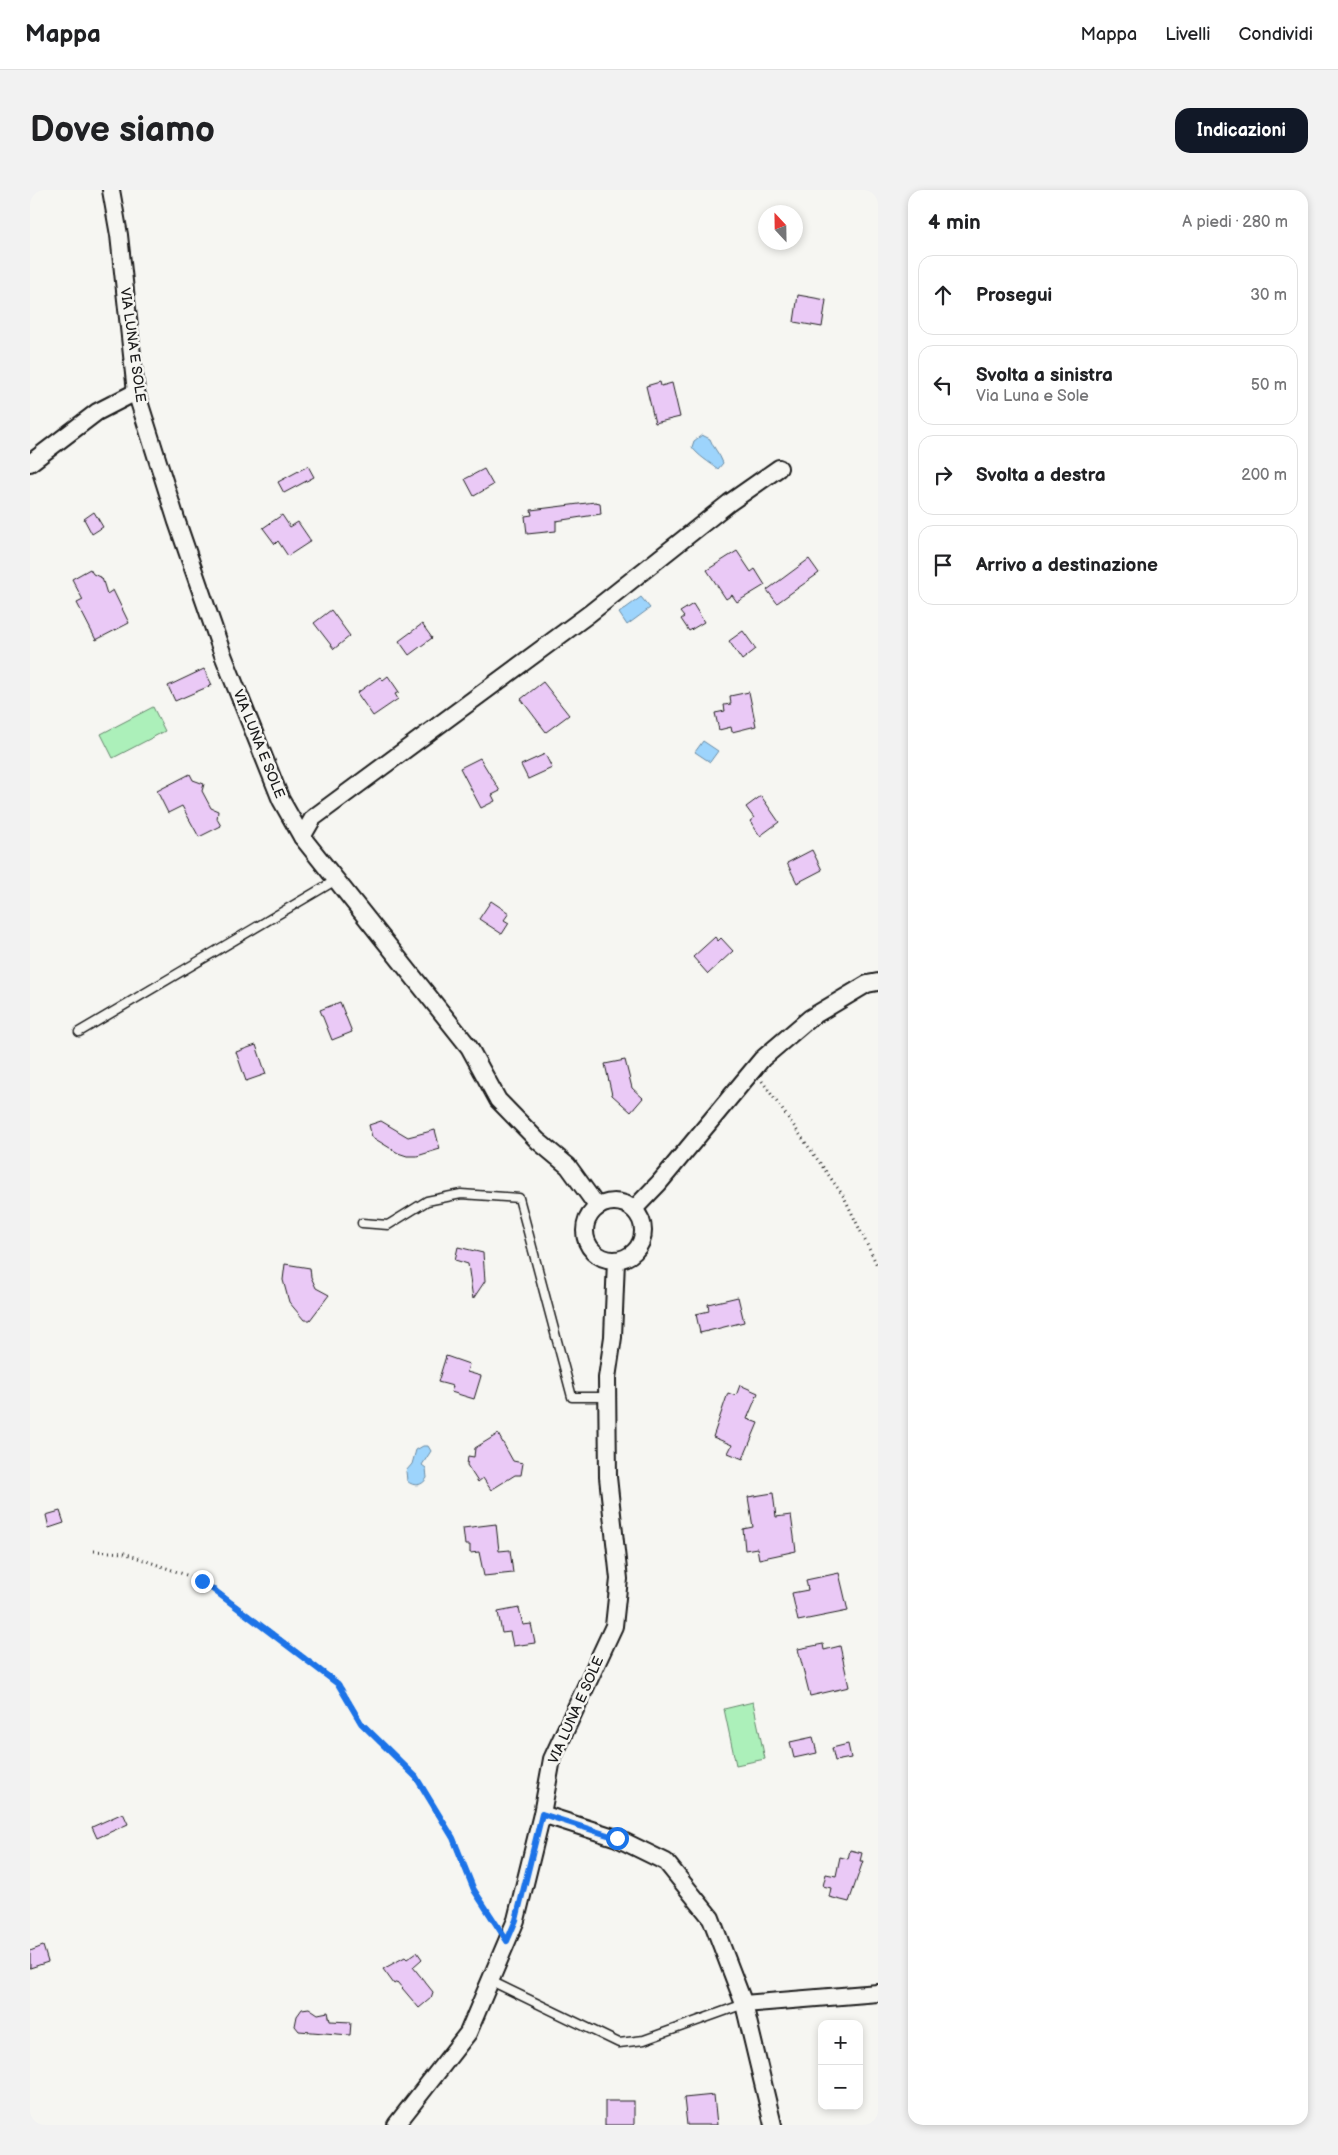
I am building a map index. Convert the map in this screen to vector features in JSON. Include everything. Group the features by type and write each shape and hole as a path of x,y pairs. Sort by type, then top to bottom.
{"street":[{"name":"VIA LUNA E SOLE","path":"111,190 119,235 136,392 177,522 223,655 281,800 302,837 469,1047 498,1100 538,1141 568,1166 597,1206"},
{"path":"30,463 96,412 136,392"},
{"path":"302,837 313,818 590,614 729,503 779,468"},
{"path":"634,1209 659,1183 754,1068 810,1018 867,984 878,982"},
{"path":"616,1201 634,1209 640,1217 643,1236 634,1253 616,1260 598,1256 586,1241 585,1222 597,1206 616,1201"},
{"name":"VIA LUNA E SOLE","path":"396,2125 468,2033 516,1920 542,1814 552,1758 614,1626 619,1579 608,1477 608,1378 614,1337 616,1260"},
{"path":"542,1814 617,1838 666,1862 711,1918 744,2004 773,2125"},
{"path":"744,2004 878,1993"}],"lane":[{"path":"79,1032 336,880"},
{"path":"362,1223 388,1225 426,1201 462,1194 520,1198 572,1397 608,1397"},
{"path":"491,1980 619,2043 644,2040 744,2004"}],"path":[{"path":"754,1068 844,1196 878,1267"},
{"path":"94,1551 124,1553 202,1581 338,1684 361,1723 416,1777 453,1838 474,1890 507,1941"}],"green space":[{"path":"153,707 165,731 113,758 101,734"},
{"path":"753,1702 765,1759 736,1765 724,1709"}],"water":[{"path":"702,435 710,439 722,460 723,463 718,469 700,456 692,447 694,441"},
{"path":"641,597 650,608 627,625 619,613"},
{"path":"703,741 718,751 710,762 695,752"},
{"path":"423,1446 428,1446 431,1451 422,1465 426,1468 427,1478 418,1485 412,1484 407,1481 406,1471 412,1464 416,1450"}],"building":[{"path":"798,295 826,300 822,327 794,322"},
{"path":"660,382 661,386 672,383 680,417 655,423 646,386"},
{"path":"308,466 314,477 284,493 278,482"},
{"path":"484,469 493,485 474,496 465,479"},
{"path":"600,503 601,514 556,521 556,531 527,534 525,516 532,515 531,510"},
{"path":"94,512 103,527 92,534 84,519"},
{"path":"282,515 290,527 298,522 311,541 288,556 278,541 275,544 263,528"},
{"path":"737,551 751,572 755,569 765,585 737,602 732,595 726,599 707,570"},
{"path":"809,559 819,573 777,603 767,590"},
{"path":"90,569 93,574 102,578 107,594 113,590 129,623 96,640 77,603 83,600 72,579"},
{"path":"693,604 704,622 689,631 681,619 684,617 680,612"},
{"path":"331,610 350,636 334,649 314,623"},
{"path":"422,624 432,638 409,655 399,641"},
{"path":"743,631 756,649 742,660 729,641"},
{"path":"204,669 212,685 175,701 168,686"},
{"path":"388,676 399,692 395,694 398,699 373,716 357,693 380,677 383,680"},
{"path":"543,682 569,715 546,732 521,699"},
{"path":"749,692 756,726 732,732 731,727 719,730 715,713 725,711 724,705 731,704 730,696"},
{"path":"545,754 552,768 528,779 521,765"},
{"path":"480,758 500,791 492,795 495,801 481,808 460,768"},
{"path":"190,774 193,780 204,784 202,791 211,808 218,811 217,819 221,826 199,837 182,806 168,813 157,791"},
{"path":"761,796 779,822 760,836 750,821 754,818 746,807"},
{"path":"812,850 822,870 797,883 787,863"},
{"path":"491,901 509,913 504,920 509,923 502,934 479,919"},
{"path":"715,937 718,941 721,938 733,951 708,974 693,957"},
{"path":"340,1002 352,1032 332,1040 320,1010"},
{"path":"256,1045 266,1074 246,1081 236,1052"},
{"path":"625,1060 632,1088 643,1098 631,1112 612,1095 605,1064"},
{"path":"381,1121 408,1137 435,1130 440,1149 417,1156 407,1156 398,1153 372,1137 369,1125"},
{"path":"458,1247 483,1253 485,1281 473,1299 468,1264 455,1260"},
{"path":"285,1264 310,1268 311,1277 316,1288 329,1295 310,1320 304,1320 289,1302 283,1280"},
{"path":"738,1297 744,1322 700,1333 696,1314 709,1311 708,1304"},
{"path":"446,1356 469,1364 467,1372 481,1376 474,1399 451,1392 453,1386 438,1382"},
{"path":"740,1385 758,1393 747,1419 758,1423 743,1459 728,1453 732,1445 713,1437 728,1393 736,1396"},
{"path":"498,1434 513,1461 523,1463 521,1475 515,1475 491,1490 483,1478 478,1482 467,1465 468,1456 474,1457 475,1448"},
{"path":"773,1493 776,1517 791,1515 796,1551 759,1559 757,1548 745,1550 743,1529 753,1527 748,1497"},
{"path":"60,1511 64,1523 49,1528 46,1515"},
{"path":"496,1524 499,1551 510,1550 513,1573 484,1576 479,1552 470,1553 470,1545 465,1545 463,1528"},
{"path":"839,1573 848,1611 798,1621 792,1593 808,1590 806,1580"},
{"path":"519,1608 523,1625 531,1624 535,1643 513,1646 510,1632 502,1633 498,1612"},
{"path":"823,1644 824,1650 840,1646 849,1687 810,1696 798,1649"},
{"path":"813,1737 817,1753 794,1758 790,1742"},
{"path":"848,1744 851,1758 835,1761 832,1748"},
{"path":"123,1813 128,1824 97,1838 92,1827"},
{"path":"850,1850 862,1853 860,1861 863,1861 849,1902 829,1897 831,1888 823,1886 826,1874 836,1876 840,1857 848,1859"},
{"path":"43,1946 48,1962 30,1968 30,1951"},
{"path":"417,1952 422,1959 413,1967 433,1992 431,1998 419,2008 397,1982 394,1984 383,1969 405,1957 407,1959"},
{"path":"309,2008 318,2014 328,2012 330,2021 351,2022 350,2035 299,2031 295,2026 297,2016 302,2009"},
{"path":"714,2095 717,2125 687,2125 684,2098"},
{"path":"605,2101 634,2101 634,2125 605,2125"}],"route":[{"path":"202,1581 338,1684 361,1723 416,1777 453,1838 474,1890 507,1941 516,1920 542,1814 617,1838"}]}
